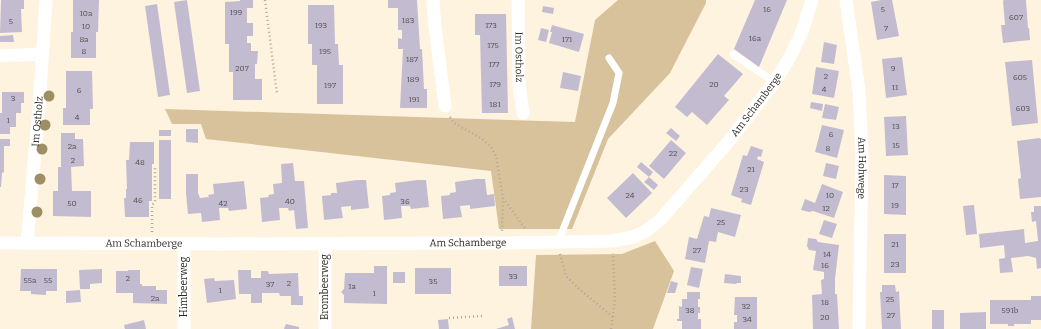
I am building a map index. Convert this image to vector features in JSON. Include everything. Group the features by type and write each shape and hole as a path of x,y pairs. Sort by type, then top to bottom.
{"street":[{"name":"Im Ostholz","path":"27,244 39,107 46,0"},
{"path":"433,0 445,106"},
{"name":"Im Ostholz","path":"518,0 519,84 523,113"},
{"name":"Am Schamberge","path":"0,243 502,243 612,241 632,237 646,231 660,220 730,140 774,82 790,57 802,32 812,0"},
{"name":"Am Hohwege","path":"844,2 859,91 862,155 859,329"},
{"path":"0,56 42,54"},
{"name":"Himbeerweg","path":"184,244 184,329"},
{"name":"Brombeerweg","path":"325,244 325,329"}],"lane":[{"path":"734,54 774,82"},
{"path":"558,242 613,103 619,73 609,58"}],"path":[{"path":"265,0 277,94"},
{"path":"445,106 454,123 491,146 496,156 503,198 502,243"},
{"path":"152,244 152,205 155,202 155,167"},
{"path":"503,198 535,242"},
{"path":"611,329 615,300 612,241"},
{"path":"558,242 566,276 579,289 613,317"},
{"path":"449,318 482,316"}],"shaded area":[{"path":"618,0 706,0 706,3 670,73 608,139 572,229 499,229 491,171 206,139 201,124 172,124 165,109 575,122 595,20"},
{"path":"655,241 674,271 653,329 531,329 536,255 622,254"}],"building":[{"path":"1,0 24,0 24,9 21,9 22,32 0,33"},
{"path":"73,0 99,0 98,32 96,32 96,58 71,58"},
{"path":"187,0 200,91 187,93 174,2"},
{"path":"253,0 253,8 247,8 247,23 253,23 253,36 247,36 247,43 251,43 251,51 258,51 257,64 255,64 255,79 262,79 262,100 233,100 233,72 229,72 229,44 225,44 225,2"},
{"path":"388,0 417,0 424,89 427,89 427,108 400,108 403,49 398,49 398,38 402,39 402,30 398,30 398,8 388,8"},
{"path":"755,0 787,0 759,67 734,49"},
{"path":"892,0 899,36 877,40 871,2"},
{"path":"1004,0 1026,0 1030,40 1003,43 1001,25 1005,25"},
{"path":"157,4 170,95 158,97 145,6"},
{"path":"308,5 334,5 335,44 338,44 339,65 343,65 343,104 317,104 317,65 312,65 312,44 308,44"},
{"path":"543,6 554,8 553,14 542,12"},
{"path":"475,14 506,14 508,113 482,113 480,35 475,35"},
{"path":"552,25 584,34 579,52 549,43"},
{"path":"541,28 549,30 546,42 538,40"},
{"path":"13,35 14,42 0,42 0,36"},
{"path":"824,42 837,45 834,64 821,62"},
{"path":"718,54 743,74 724,96 729,100 707,125 692,112 687,117 675,107"},
{"path":"902,57 907,95 886,98 882,59"},
{"path":"1032,60 1038,123 1012,126 1005,62"},
{"path":"816,67 839,71 834,98 812,94"},
{"path":"66,71 92,71 93,109 90,109 90,125 63,125 63,108 66,108"},
{"path":"563,72 581,76 578,91 560,88"},
{"path":"2,92 24,92 24,103 21,103 21,113 16,113 16,127 10,127 10,134 0,134"},
{"path":"811,102 823,104 822,111 810,108"},
{"path":"825,104 839,107 836,120 822,118"},
{"path":"906,116 908,155 886,156 884,117"},
{"path":"822,125 844,130 837,158 815,152"},
{"path":"671,128 680,136 676,141 666,133"},
{"path":"186,129 198,129 198,143 186,142"},
{"path":"159,130 171,130 171,136 159,136"},
{"path":"61,133 75,133 75,139 83,139 84,166 71,167 72,191 91,191 91,217 53,216 53,191 58,191 58,167 61,167"},
{"path":"0,139 10,139 10,146 4,146 4,172 2,173 1,187 0,187"},
{"path":"1041,139 1041,197 1020,199 1018,179 1021,178 1017,141"},
{"path":"159,140 171,140 171,199 159,199"},
{"path":"671,140 686,153 664,179 649,166"},
{"path":"130,142 154,142 154,164 152,164 152,201 149,201 149,217 125,217 124,198 126,198 127,189 126,160 129,160"},
{"path":"751,146 763,150 761,157 758,156 757,159 764,162 751,205 741,202 742,199 731,195 743,155 747,156"},
{"path":"641,162 653,172 649,177 637,167"},
{"path":"293,163 295,181 304,181 308,228 296,229 294,210 289,211 288,208 279,208 280,220 262,222 260,198 269,197 268,195 274,194 273,184 282,183 281,164"},
{"path":"826,163 839,166 836,179 823,176"},
{"path":"633,173 652,193 626,218 607,198"},
{"path":"186,174 198,174 198,193 200,198 209,197 208,195 214,194 213,184 244,181 247,209 229,211 228,208 219,208 220,220 202,222 201,213 188,214"},
{"path":"884,175 906,176 906,215 884,214"},
{"path":"649,177 658,185 654,190 644,182"},
{"path":"485,179 487,195 494,194 495,206 470,209 470,205 460,206 462,217 443,219 441,196 450,195 450,193 456,192 455,182"},
{"path":"366,180 369,208 351,210 351,206 341,207 343,218 324,220 322,196 337,193 336,183"},
{"path":"426,180 429,207 411,209 410,206 401,206 402,218 384,220 382,196 390,195 390,193 396,192 395,183"},
{"path":"822,184 843,192 834,218 813,211 809,212 801,210 805,199 815,203"},
{"path":"974,205 977,234 966,235 963,206"},
{"path":"1034,206 1041,206 1041,268 1037,269 1036,258 1028,256 1011,258 1013,272 1000,273 999,259 1005,258 1004,245 980,248 979,234 1024,229 1025,243 1038,241 1036,221 1032,222 1031,212 1034,212"},
{"path":"711,208 741,215 735,237 718,232 716,242 709,241 705,263 685,259 689,237 697,239 704,216 709,217"},
{"path":"824,220 837,224 832,238 819,234"},
{"path":"884,234 906,234 906,273 884,273"},
{"path":"808,238 816,239 818,242 839,245 835,279 835,294 837,294 839,329 813,329 812,295 822,294 821,280 824,279 824,272 813,270 816,251 809,250 807,246"},
{"path":"374,266 387,266 387,304 344,303 344,295 341,292 344,289 345,273 374,273"},
{"path":"499,266 527,266 527,286 499,286"},
{"path":"691,267 703,269 699,288 687,285"},
{"path":"415,268 451,268 451,294 415,294"},
{"path":"21,269 57,269 57,291 46,291 46,295 31,294 31,291 20,291"},
{"path":"102,269 102,283 90,284 90,289 80,289 79,270"},
{"path":"140,270 140,284 142,284 142,286 156,286 156,290 167,290 167,304 133,303 133,293 116,293 116,271"},
{"path":"238,270 251,270 251,278 261,278 261,271 268,271 269,274 298,273 299,296 303,296 303,305 291,305 291,296 280,296 279,293 262,293 262,303 251,303 251,294 239,294"},
{"path":"393,272 405,272 405,283 393,283"},
{"path":"725,274 741,276 741,283 724,283"},
{"path":"214,278 215,281 234,280 236,299 207,303 204,279"},
{"path":"671,281 678,283 675,293 667,293"},
{"path":"882,285 895,285 896,292 899,291 901,329 882,329 880,292 882,292"},
{"path":"80,290 81,302 66,303 66,291"},
{"path":"687,292 700,292 698,307 700,307 700,313 698,313 698,319 701,319 701,329 682,329 682,321 677,321 677,319 679,319 679,306 682,307 682,299 687,299"},
{"path":"1031,296 1041,296 1041,320 1031,320 1031,324 1014,324 1014,326 1008,326 1008,324 990,324 990,300 1031,300"},
{"path":"735,297 757,297 757,329 734,329 734,322 737,322 737,315 734,315"},
{"path":"932,310 944,310 944,329 932,329"},
{"path":"986,312 986,329 960,329 960,313"},
{"path":"512,317 515,329 496,329 509,325 507,319"},
{"path":"448,319 449,329 439,329 438,320"},
{"path":"144,320 146,329 125,329 124,325"},
{"path":"286,324 299,327 299,329 284,329"}]}
